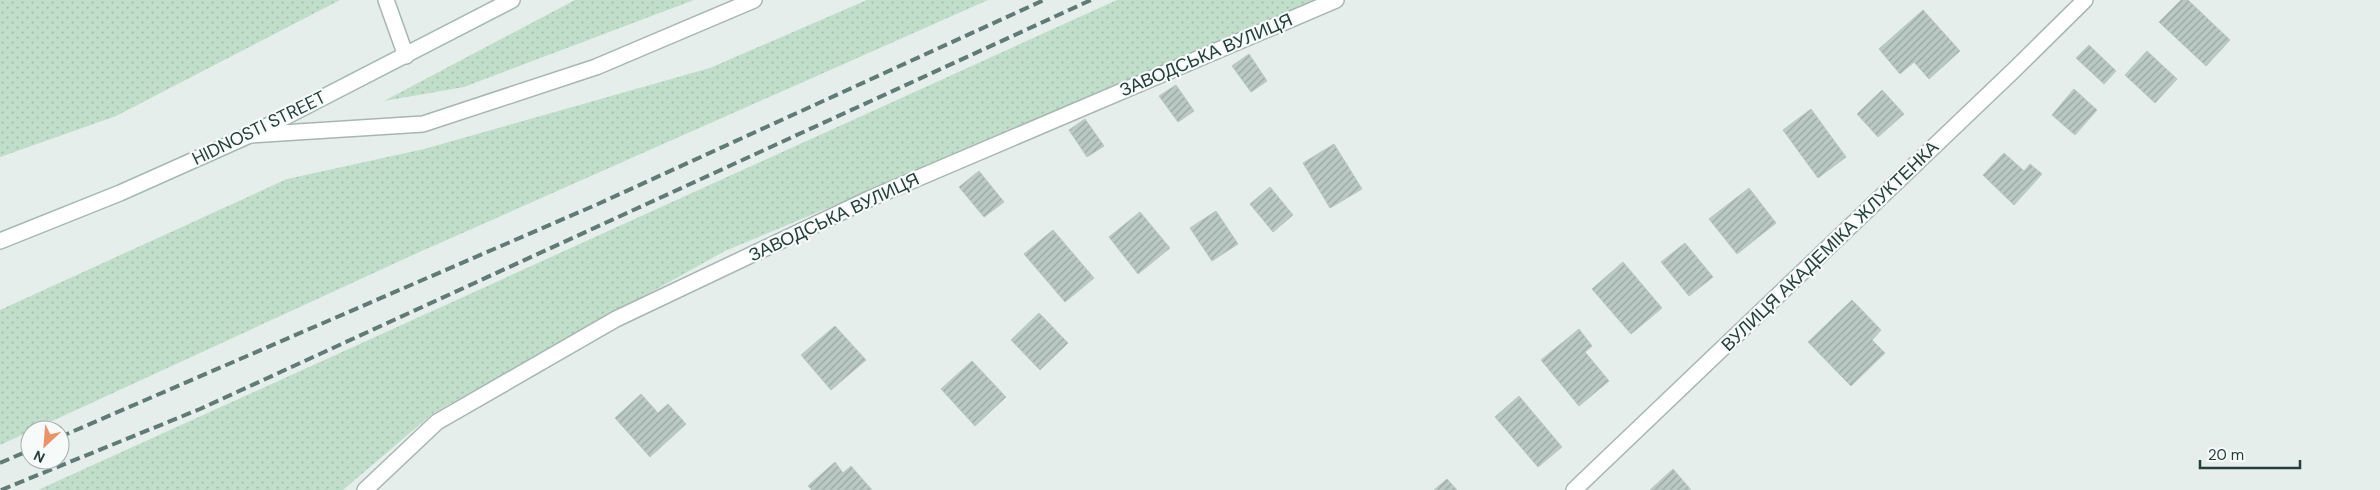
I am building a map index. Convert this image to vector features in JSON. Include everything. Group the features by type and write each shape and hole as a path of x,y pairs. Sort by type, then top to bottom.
{"street":[{"path":"386,0 406,56"},
{"name":"HIDNOSTI STREET","path":"0,241 120,192 250,135 512,0"},
{"path":"250,135 423,124 596,67 754,0"},
{"name":"ЗАВОДСЬКА ВУЛИЦЯ","path":"365,490 437,422 616,319 869,199 1336,0"},
{"name":"ВУЛИЦЯ АКАДЕМІКА ЖЛУКТЕНКА","path":"1574,490 2085,0"}],"green space":[{"path":"0,0 340,0 116,116 0,157"},
{"path":"575,0 694,0 464,87 384,101"},
{"path":"867,0 988,0 415,254 54,420 20,420 20,436 0,445 0,310 287,179 424,149 710,68"},
{"path":"1117,0 1325,0 725,251 432,414 343,490 38,490"}],"building":[{"path":"2181,0 2188,0 2230,40 2206,66 2159,22"},
{"path":"1923,10 1960,51 1929,79 1914,62 1900,74 1879,49"},
{"path":"2089,45 2116,71 2104,84 2076,58"},
{"path":"2147,51 2177,79 2155,103 2125,75"},
{"path":"1249,54 1267,81 1251,92 1232,66"},
{"path":"1176,85 1194,111 1178,122 1159,96"},
{"path":"2074,89 2097,110 2075,135 2052,115"},
{"path":"1882,90 1904,114 1878,137 1857,114"},
{"path":"1811,109 1846,157 1818,178 1783,130"},
{"path":"1085,119 1104,146 1087,157 1069,130"},
{"path":"1334,144 1362,189 1330,208 1303,163"},
{"path":"2004,153 2024,171 2030,164 2042,174 2014,205 1983,175"},
{"path":"979,171 1004,202 984,217 959,187"},
{"path":"1270,187 1293,215 1273,232 1250,204"},
{"path":"1749,188 1776,223 1737,254 1709,219"},
{"path":"1216,211 1238,244 1212,261 1190,228"},
{"path":"1140,212 1170,248 1138,274 1109,237"},
{"path":"1053,230 1094,278 1065,302 1024,254"},
{"path":"1685,243 1713,277 1689,296 1661,262"},
{"path":"1623,262 1662,308 1631,334 1592,289"},
{"path":"1852,300 1881,330 1872,340 1885,353 1851,386 1808,342"},
{"path":"1039,313 1068,343 1040,370 1011,340"},
{"path":"835,326 866,360 831,390 801,355"},
{"path":"1579,329 1592,346 1585,352 1609,381 1579,406 1541,360"},
{"path":"972,361 1006,397 975,426 941,389"},
{"path":"641,394 658,413 668,404 686,424 650,457 615,418"},
{"path":"1519,396 1562,447 1538,467 1495,417"},
{"path":"835,462 843,473 851,466 872,490 812,490 808,486"},
{"path":"1673,469 1691,490 1650,490"},
{"path":"1447,479 1457,490 1434,490"}],"railway":[{"path":"70,433 598,204 1044,0"},
{"path":"1,490 200,409 1091,0"},
{"path":"0,463 20,454"}]}
